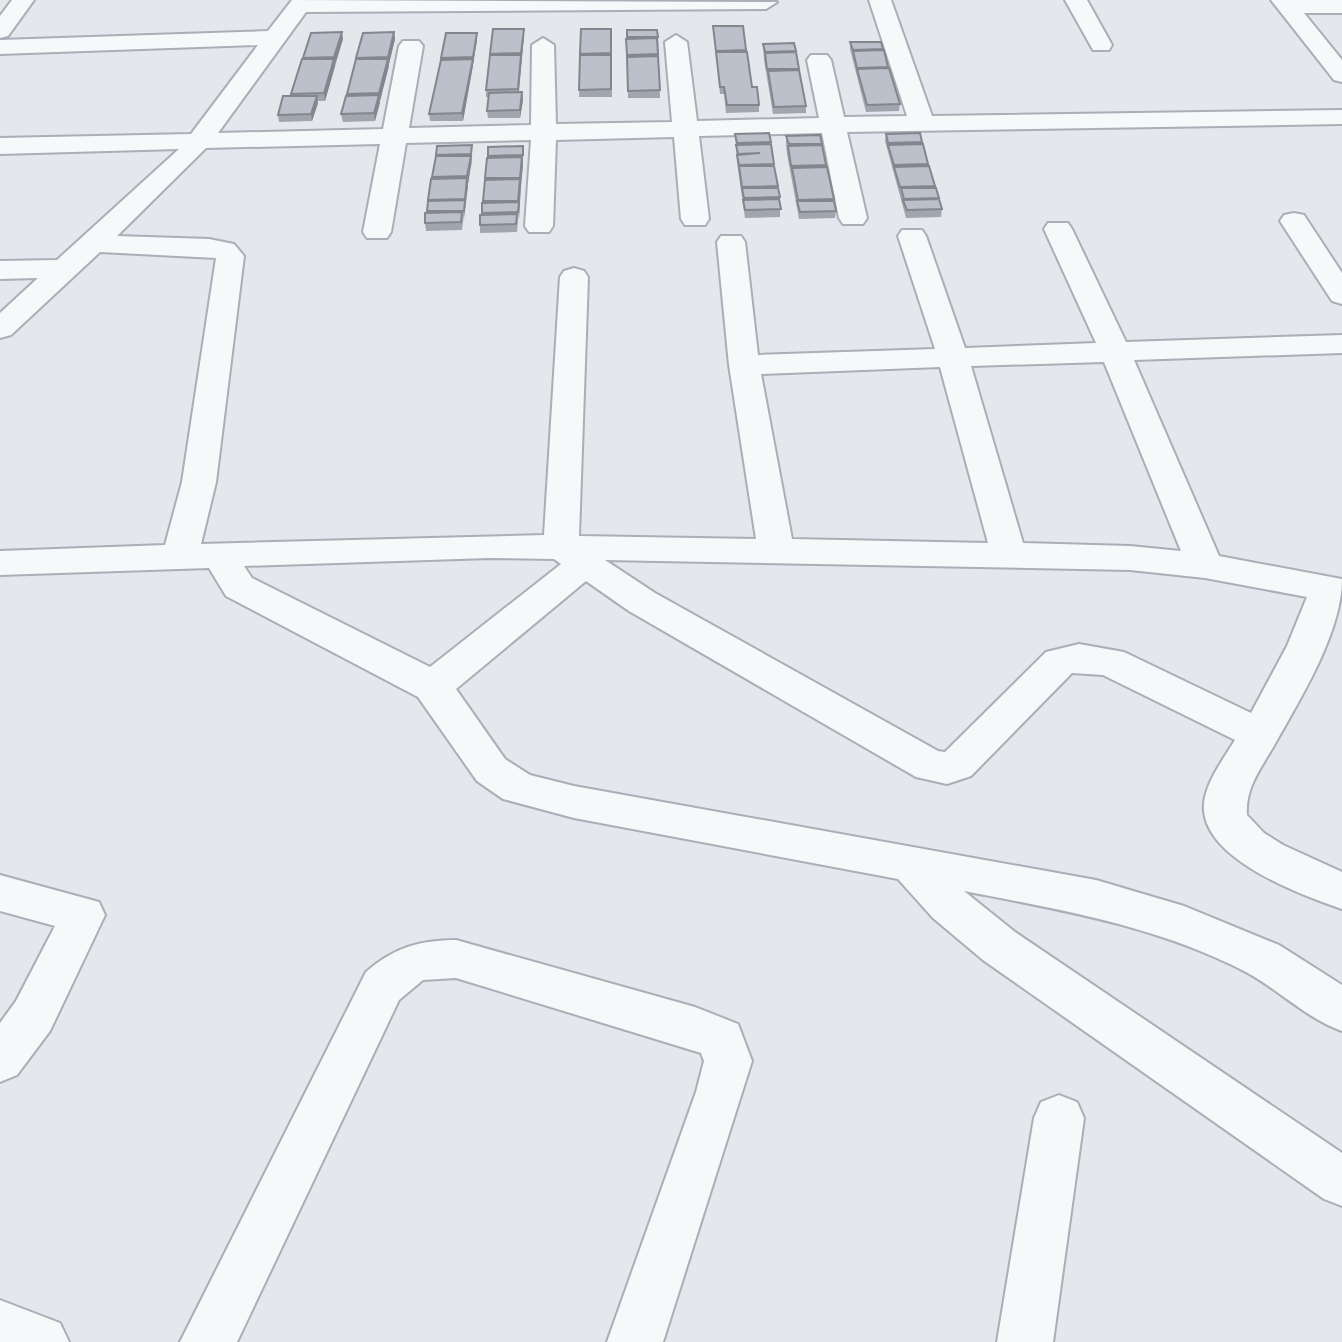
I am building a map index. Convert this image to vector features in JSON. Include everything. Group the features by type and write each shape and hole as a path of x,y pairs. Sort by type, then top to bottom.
{"street":[{"path":"3,27 23,0"},
{"path":"880,0 922,124"},
{"path":"1076,0 1101,45"},
{"path":"0,329 61,269 200,142 301,2 766,2"},
{"path":"1285,4 1342,6"},
{"path":"1285,4 1334,55 1342,75"},
{"path":"98,22 258,19"},
{"path":"3,27 32,23"},
{"path":"0,47 276,38"},
{"path":"676,42 695,219"},
{"path":"540,226 544,133 543,45"},
{"path":"377,232 411,46"},
{"path":"819,60 853,218"},
{"path":"0,146 834,125 1342,117"},
{"path":"1294,222 1342,295"},
{"path":"1059,229 1115,352 1205,566"},
{"path":"912,236 953,358 1009,555"},
{"path":"731,242 744,365 776,551"},
{"path":"90,243 209,247 224,250 230,256 199,482 199,556"},
{"path":"0,270 61,269"},
{"path":"432,687 573,555 574,277"},
{"path":"744,365 1341,346"},
{"path":"0,563 489,546 573,555 776,551 1009,555 1130,558 1205,566 1335,590 1225,802 1224,816 1231,831 1262,853 1342,891"},
{"path":"573,555 642,603 930,766 947,768 957,765 1060,662 1079,658 1110,662 1260,735"},
{"path":"199,556 239,587 412,674 432,687 451,710 491,770 518,788 573,802 1096,898 1168,919 1263,959 1342,1010"},
{"path":"913,866 949,905 999,946 1342,1182"},
{"path":"0,893 83,915 33,1016 0,1060"},
{"path":"208,1342 382,986 404,966 426,959 456,959 695,1028 721,1039 728,1061 720,1092 635,1342"},
{"path":"1025,1342 1059,1118"},
{"path":"0,1328 41,1342"}],"building":[{"path":"713,26 743,26 746,50 716,51"},
{"path":"493,29 524,29 521,53 490,54"},
{"path":"581,29 611,29 611,53 580,54"},
{"path":"627,30 657,30 658,37 627,37"},
{"path":"342,32 334,57 303,58 311,33"},
{"path":"394,32 388,57 356,58 363,33"},
{"path":"446,33 477,33 473,57 441,58"},
{"path":"657,38 658,54 627,55 626,39"},
{"path":"850,42 881,42 883,49 853,50"},
{"path":"794,43 796,51 765,52 763,44"},
{"path":"884,50 888,67 857,68 853,51"},
{"path":"716,52 747,52 752,87 757,87 759,105 727,105 724,87 720,87"},
{"path":"796,52 799,69 767,69 765,53"},
{"path":"490,55 521,55 518,89 486,90"},
{"path":"580,55 611,55 611,89 579,90"},
{"path":"658,56 660,90 628,91 627,57"},
{"path":"302,59 334,59 324,93 291,94"},
{"path":"356,59 388,59 379,93 347,94"},
{"path":"473,59 462,113 429,114 441,60"},
{"path":"889,68 900,104 867,105 857,69"},
{"path":"799,70 806,106 774,107 768,71"},
{"path":"522,92 520,110 487,111 489,93"},
{"path":"379,95 374,113 341,114 346,96"},
{"path":"283,96 317,96 311,114 278,115"},
{"path":"769,133 771,142 737,143 735,134"},
{"path":"920,133 922,142 888,143 886,134"},
{"path":"820,135 822,144 789,144 786,136"},
{"path":"771,144 774,164 739,165 737,155 760,153 738,154 736,145"},
{"path":"923,144 928,164 894,165 888,145"},
{"path":"472,145 471,154 436,155 437,146"},
{"path":"822,145 826,165 791,166 788,146"},
{"path":"523,146 523,155 488,156 488,147"},
{"path":"436,156 471,156 467,176 432,177"},
{"path":"522,157 520,178 485,178 487,158"},
{"path":"739,166 774,166 778,186 742,187"},
{"path":"929,166 935,186 900,187 894,167"},
{"path":"827,167 834,199 798,200 792,168"},
{"path":"467,178 465,199 428,200 431,179"},
{"path":"520,179 518,201 483,201 485,180"},
{"path":"742,188 778,188 780,197 744,198"},
{"path":"901,188 936,188 939,198 904,199"},
{"path":"779,199 781,209 745,210 743,200"},
{"path":"939,199 942,209 907,210 903,200"},
{"path":"465,200 464,211 427,211 428,201"},
{"path":"797,201 834,201 836,211 800,212"},
{"path":"519,202 518,212 482,213 482,203"},
{"path":"462,212 461,222 425,223 425,213"},
{"path":"517,214 516,224 480,225 480,215"}]}
